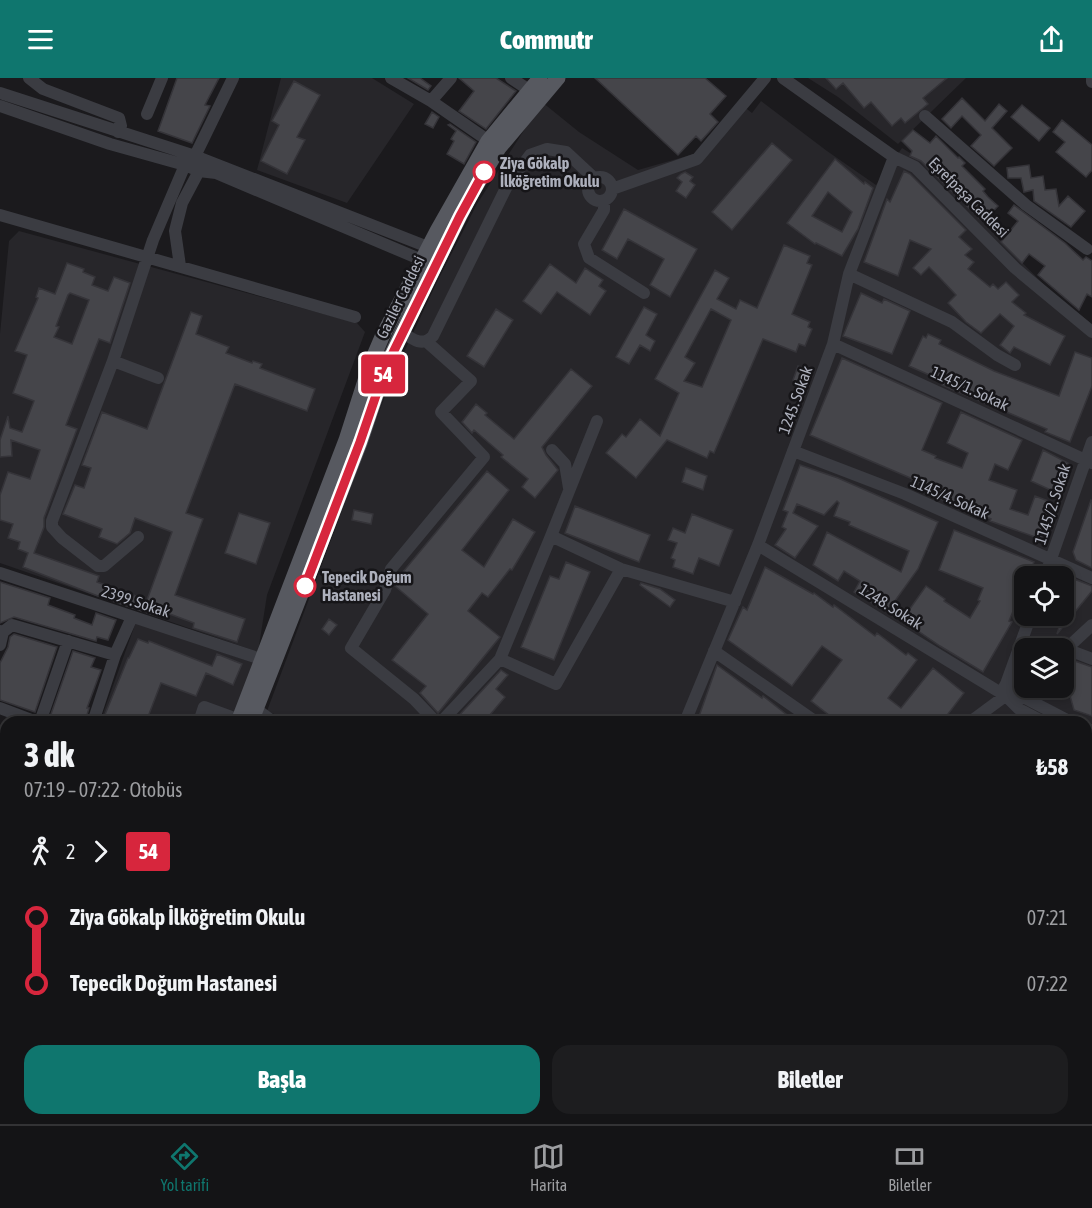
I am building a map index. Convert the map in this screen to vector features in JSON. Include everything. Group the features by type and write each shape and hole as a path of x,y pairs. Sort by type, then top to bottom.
{"main road":[{"name":"Gaziler Caddesi","path":"247,716 261,659 346,440 370,365 494,144 529,90 540,78"},
{"name":"Gaziler Caddesi","path":"494,144 558,78"},
{"name":"Gaziler Caddesi","path":"247,716 402,332 431,254"},
{"path":"392,355 394,335 431,254"}],"street":[{"path":"29,78 43,89 119,118 121,126 118,132"},
{"path":"147,114 162,78"},
{"path":"138,537 104,566 98,566 62,538 52,527 52,521 112,361 153,240 185,165 195,156 233,78"},
{"path":"391,78 431,101 494,144"},
{"path":"431,101 451,78"},
{"path":"511,78 529,90"},
{"path":"612,189 697,159 765,78"},
{"name":"Eşrefpaşa Caddesi","path":"783,78 894,158 915,167 1015,268 1092,332"},
{"path":"0,93 195,156 431,254"},
{"path":"0,106 110,144 199,171 216,173 431,254"},
{"path":"925,116 1026,205 1090,248"},
{"path":"428,342 507,186 530,155 548,148 566,152 595,178 607,180 612,189 610,196 604,201 596,200 589,192 590,184 595,178"},
{"path":"180,266 175,231 182,203 199,171 195,156"},
{"name":"1245. Sokak","path":"687,716 735,603 794,451 833,344 849,274 894,158"},
{"path":"604,201 604,210 584,244 589,258 644,293"},
{"path":"0,215 355,317"},
{"path":"849,274 952,322 997,355 1015,365"},
{"path":"402,332 416,341 428,342 471,381 441,412 484,457 391,569 385,590 351,648 414,699 430,716"},
{"name":"1145/1. Sokak","path":"833,344 882,371 1088,461"},
{"path":"112,361 158,378"},
{"path":"447,716 500,659 597,421"},
{"name":"1145/2. Sokak","path":"1049,566 1088,461 1092,442"},
{"path":"552,450 565,464 570,489"},
{"name":"1145/4. Sokak","path":"794,451 905,494 1092,578"},
{"path":"551,536 621,569 735,603"},
{"name":"1248. Sokak","path":"758,545 1005,696"},
{"path":"500,659 556,684 621,569"},
{"name":"2399. Sokak","path":"0,573 261,659"},
{"path":"95,716 115,655 132,617"},
{"path":"1,636 12,626 115,655"},
{"path":"1005,696 1027,626"},
{"path":"1074,642 1091,628"},
{"path":"41,716 68,641"},
{"path":"714,651 807,716"},
{"path":"1074,653 1092,659"},
{"path":"978,716 1014,689"},
{"path":"1005,696 1019,709 1032,716"},
{"path":"1005,696 1025,698 1060,716"},
{"path":"201,716 204,707 236,716"},
{"path":"0,708 22,716"}],"shaded area":[{"path":"281,78 372,78 414,104 347,203 257,170"},
{"path":"808,78 966,78 898,144 838,97"},
{"path":"761,101 876,185 902,148 923,161 1051,292 1092,324 1092,716 279,716 267,711 391,380 477,204 542,102 579,132 638,170 694,154 738,102 752,113"},
{"path":"19,231 357,323 365,332 267,595 258,652 0,563 0,334 9,241"},
{"path":"136,622 254,663 233,716 102,716"}],"building":[{"path":"177,78 219,78 205,105 210,106 192,143 158,131"},
{"path":"408,78 420,78 431,86 428,90"},
{"path":"459,78 496,78 516,91 486,129 459,111 474,91"},
{"path":"595,78 705,78 726,96 710,114 718,122 701,141 696,136 678,155"},
{"path":"826,78 947,78 923,98 928,104 905,123 901,118 892,126 871,102 864,108 843,83 836,89"},
{"path":"294,81 320,95 297,137 305,140 287,174 261,161 279,125 272,121"},
{"path":"962,98 985,121 999,104 1007,111 992,128 1012,148 994,166 971,146 981,135 962,116 951,128 942,119"},
{"path":"1022,105 1050,128 1039,141 1011,117"},
{"path":"432,112 439,117 433,128 425,124"},
{"path":"1062,120 1092,145 1092,170 1086,177 1056,152 1065,142 1053,132"},
{"path":"450,124 476,142 464,164 447,154 456,131 448,125"},
{"path":"913,130 930,143 936,136 965,163 962,166 998,206 983,222 921,161 910,156 912,151 902,141"},
{"path":"772,143 792,160 732,230 712,212"},
{"path":"835,159 864,184 865,182 873,188 858,229 842,256 815,244 787,223","holes":["828,192 852,212 842,232 812,216"]},
{"path":"1029,165 1031,178 1043,176 1045,190 1056,189 1059,206 1068,196 1085,211 1071,227 1034,201 1033,190 1024,192 1021,178 1008,178 1007,168"},
{"path":"904,171 910,174 966,230 959,237 972,249 965,255 974,262 968,269 990,287 993,284 998,289 1006,282 1019,295 1012,302 1026,313 1024,315 1065,336 1050,365 1014,347 1010,353 1000,345 1014,326 1000,314 981,333 966,322 948,303 956,295 940,278 929,267 921,275 913,268 931,249 910,240 898,276 864,262 887,199 890,202"},
{"path":"685,172 693,177 690,181 695,185 686,198 676,191 682,182 677,178"},
{"path":"1014,205 1065,243 1083,260 1086,257 1092,261 1092,297 1087,294 1079,310 1038,275 1045,266 1029,254 1022,263 1001,242 1018,221 1008,213"},
{"path":"624,209 697,249 670,297 650,285 664,259 628,239 617,259 602,250"},
{"path":"784,245 810,256 807,263 812,265 792,314 810,322 808,327 812,329 805,346 799,344 796,352 763,339 714,453 710,451 707,458 667,440 636,478 606,453 622,434 626,437 640,419 660,436 679,393 655,379 715,270 729,278 717,299 736,309 740,300 757,308","holes":["711,309 731,320 702,387 684,381 695,363 685,357"]},
{"path":"67,263 84,269 83,272 95,277 92,285 108,291 114,277 130,283 110,343 99,339 66,425 77,429 44,518 44,527 34,553 99,576 97,582 147,600 172,532 135,518 130,533 117,544 99,537 102,529 63,514 75,485 84,488 91,468 82,465 102,412 147,429 191,312 202,316 196,334 229,347 226,353 252,363 253,361 262,364 260,368 315,389 307,411 235,384 186,513 203,519 175,595 245,619 237,642 193,628 194,623 159,610 157,616 23,567 28,553 18,549 20,542 8,538 13,524 0,520 0,495 8,472 30,479 40,450 11,440 12,456 0,457 0,440 8,416 10,428 22,432 34,401 13,393 27,355 15,351 38,298 36,297 39,288 55,294","holes":["70,293 89,300 72,344 54,337 68,295"]},
{"path":"550,264 576,283 585,268 603,280 599,286 606,291 590,315 557,292 541,314 523,301"},
{"path":"861,293 882,303 884,299 910,311 892,354 843,336"},
{"path":"644,307 657,314 646,335 655,341 650,351 640,345 629,364 616,357"},
{"path":"496,309 513,320 484,367 467,356"},
{"path":"928,334 941,340 939,344 994,371 1059,396 1075,352 1092,358 1092,386 1070,442 1045,432 1047,429 942,385 943,381 909,366 923,336 926,338"},
{"path":"842,358 942,403 922,450 936,456 935,458 962,468 968,453 947,443 961,412 1022,440 1008,470 995,464 989,480 1017,490 1010,509 1028,515 1035,496 1051,502 1043,521 1047,522 1041,539 990,521 991,519 933,496 936,489 810,435"},
{"path":"798,366 806,369 801,383 793,380"},
{"path":"571,369 592,386 542,447 558,470 535,498 522,487 528,479 501,457 503,455 474,430 472,433 462,422 476,404 487,413 485,415 514,439"},
{"path":"1043,450 1068,463 1057,493 1031,481"},
{"path":"800,465 838,478 938,522 918,569 887,612 854,592 860,581 844,571 838,581 813,565 827,532 901,572 909,551 849,525 850,522 834,516 839,503 837,501 824,515 797,504 793,513 818,526 795,558 775,545 786,529 782,527 788,512 783,510"},
{"path":"686,468 707,476 703,490 682,482"},
{"path":"487,471 509,490 462,550 484,567 513,519 535,532 512,570 510,569 488,597 482,593 468,611 500,637 438,713 420,693 426,686 392,660 428,614 395,586 397,579"},
{"path":"1091,500 1092,568 1076,560 1073,552"},
{"path":"575,506 650,535 639,562 565,533"},
{"path":"354,510 373,514 371,524 352,520"},
{"path":"239,513 270,523 256,564 225,553"},
{"path":"692,514 733,530 719,566 699,558 693,574 673,567 675,560 671,558 677,543 668,540 673,528 685,533"},
{"path":"954,530 1034,562 1032,566 1014,566 1014,609 1009,621 1012,622 983,672 902,620 926,586 970,618 980,601 978,600 983,588 939,570"},
{"path":"566,562 590,572 554,660 521,647 550,576 559,579"},
{"path":"765,567 814,593 833,607 834,605 875,636 877,633 906,655 908,653 917,660 888,698 901,708 933,668 964,693 947,716 830,716 811,701 842,660 822,646 792,686 728,640 743,607 747,610"},
{"path":"1074,579 1092,586 1092,591 1074,613"},
{"path":"0,582 50,598 48,605 75,615 74,618 92,625 96,613 116,620 108,640 97,637 96,641 14,617 0,623"},
{"path":"641,583 660,589 675,600 670,607 640,585"},
{"path":"329,619 337,625 329,635 322,629"},
{"path":"14,634 57,647 35,712 0,700 0,663 10,637"},
{"path":"138,639 148,643 149,641 212,666 217,654 242,664 233,685 206,673 196,696 161,683 148,716 104,716"},
{"path":"73,651 95,658 91,667 101,670 87,708 89,708 87,716 50,716"},
{"path":"1074,661 1092,667 1092,716 1074,710 1071,698 1074,698"},
{"path":"717,665 788,716 699,716"},
{"path":"501,670 508,675 496,689 505,697 489,716 459,716"}],"bus line":[{"name":"54","path":"305,586 385,369 484,172"}],"place":[{"name":"Ziya Gökalp İlköğretim Okulu","path":"484,172"},
{"name":"Tepecik Doğum Hastanesi","path":"305,586"}]}
